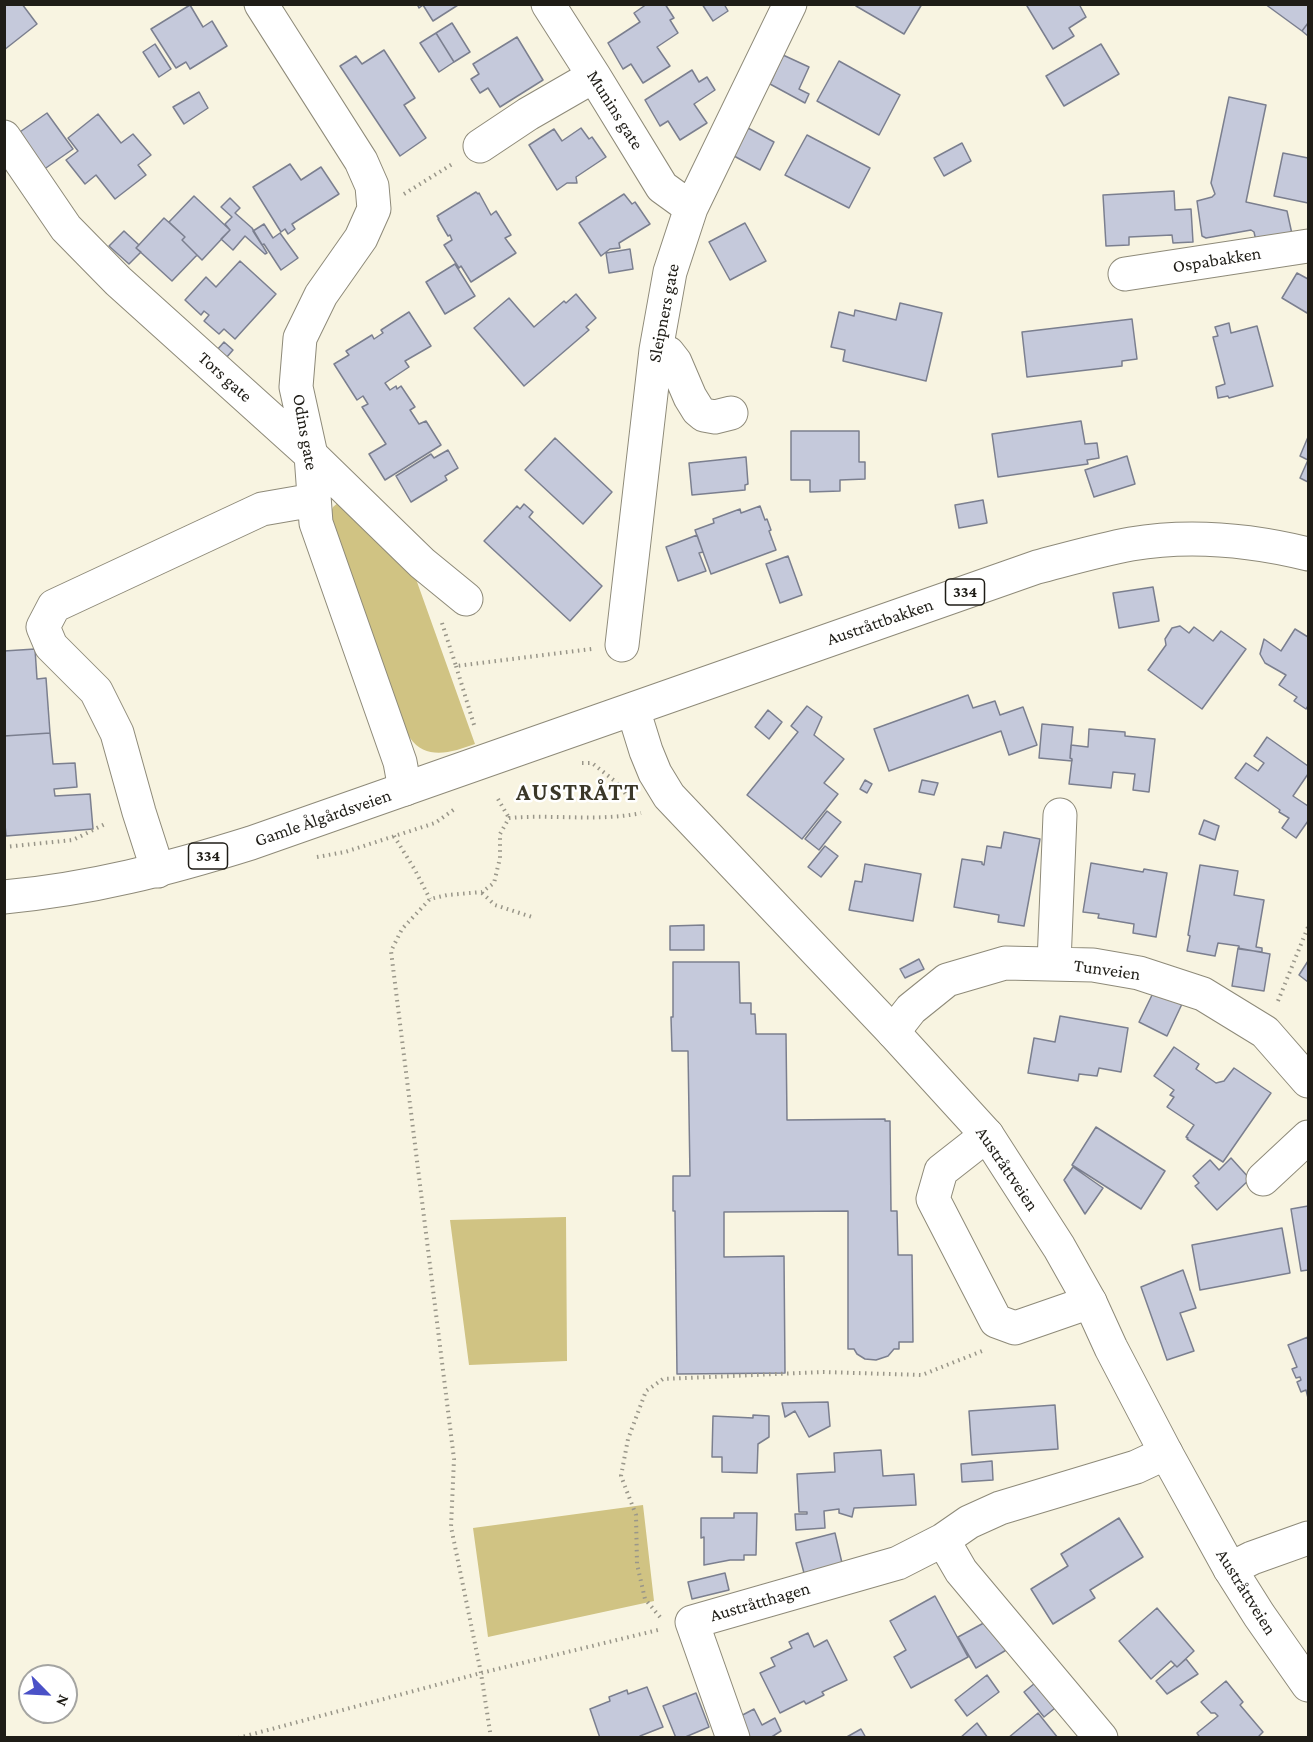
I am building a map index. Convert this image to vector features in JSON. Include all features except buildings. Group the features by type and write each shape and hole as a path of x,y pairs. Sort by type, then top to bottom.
{"street":[{"path":"261,4 361,161 372,186 374,208"},
{"name":"Munins gate","path":"548,4 662,187 691,208"},
{"name":"Sleipners gate","path":"622,645 656,350 670,272 691,208 790,4"},
{"path":"480,146 528,114 594,76"},
{"name":"Tors gate","path":"4,137 66,228 118,281 311,455 422,563 452,607"},
{"name":"Odins gate","path":"374,208 361,238 321,295 300,338 296,387 311,455 316,523 400,762 405,789"},
{"name":"Ospabakken","path":"1125,274 1308,246"},
{"path":"656,350 668,353 675,362 698,410 715,417 731,413"},
{"path":"158,871 117,733 96,691 51,646 43,627 54,606 262,509 314,500"},
{"name":"Austråttbakken","path":"633,709 1037,567 1087,554 1132,544 1214,539 1285,548 1308,554"},
{"name":"Gamle Ålgårdsveien","path":"4,897 90,886 158,871 251,843 633,709"},
{"name":"Austråttveien","path":"633,709 655,773 669,796 893,1032 987,1135 1059,1247 1090,1302 1111,1348 1166,1453 1230,1569 1258,1615 1308,1685"},
{"path":"1054,963 1060,815"},
{"name":"Tunveien","path":"893,1032 911,1009 947,980 1005,963 1093,965 1139,973 1203,994 1265,1032 1308,1081"},
{"path":"987,1135 941,1171 933,1199 996,1321 1015,1328 1090,1302"},
{"path":"1263,1179 1308,1137"},
{"name":"Austråtthagen","path":"733,1737 680,1625 898,1563 943,1540 969,1522 1000,1508 1136,1467 1166,1453"},
{"path":"1230,1569 1252,1558 1308,1538"},
{"path":"943,1540 961,1571 1101,1737"}],"path":[{"path":"374,208 429,180 480,146"},
{"path":"452,607 456,666 475,728"},
{"path":"456,666 622,645"},
{"path":"498,799 509,818"},
{"path":"4,847 73,840 109,822 139,812"},
{"path":"509,818 620,817 640,813"},
{"path":"491,1737 481,1673 451,1527 454,1459 391,951 402,929 430,899 482,892 494,884 500,858 500,834 509,818"},
{"path":"394,836 416,870 430,899"},
{"path":"482,892 495,905 535,918"},
{"path":"1265,1032 1308,927"},
{"path":"680,1625 645,1599 637,1564 636,1515 621,1476 628,1439 646,1391 663,1379 823,1372 922,1375 990,1347"},
{"path":"238,1737 481,1673 680,1625"}],"shaded area":[{"path":"339,502 411,565 475,744 449,752 432,752 416,745 405,730 398,717 330,515 333,507"},
{"path":"566,1217 567,1361 469,1365 450,1220"},
{"path":"643,1505 654,1601 488,1637 473,1528"}],"district":[{"name":"AUSTRÅTT","path":"578,793"}]}
